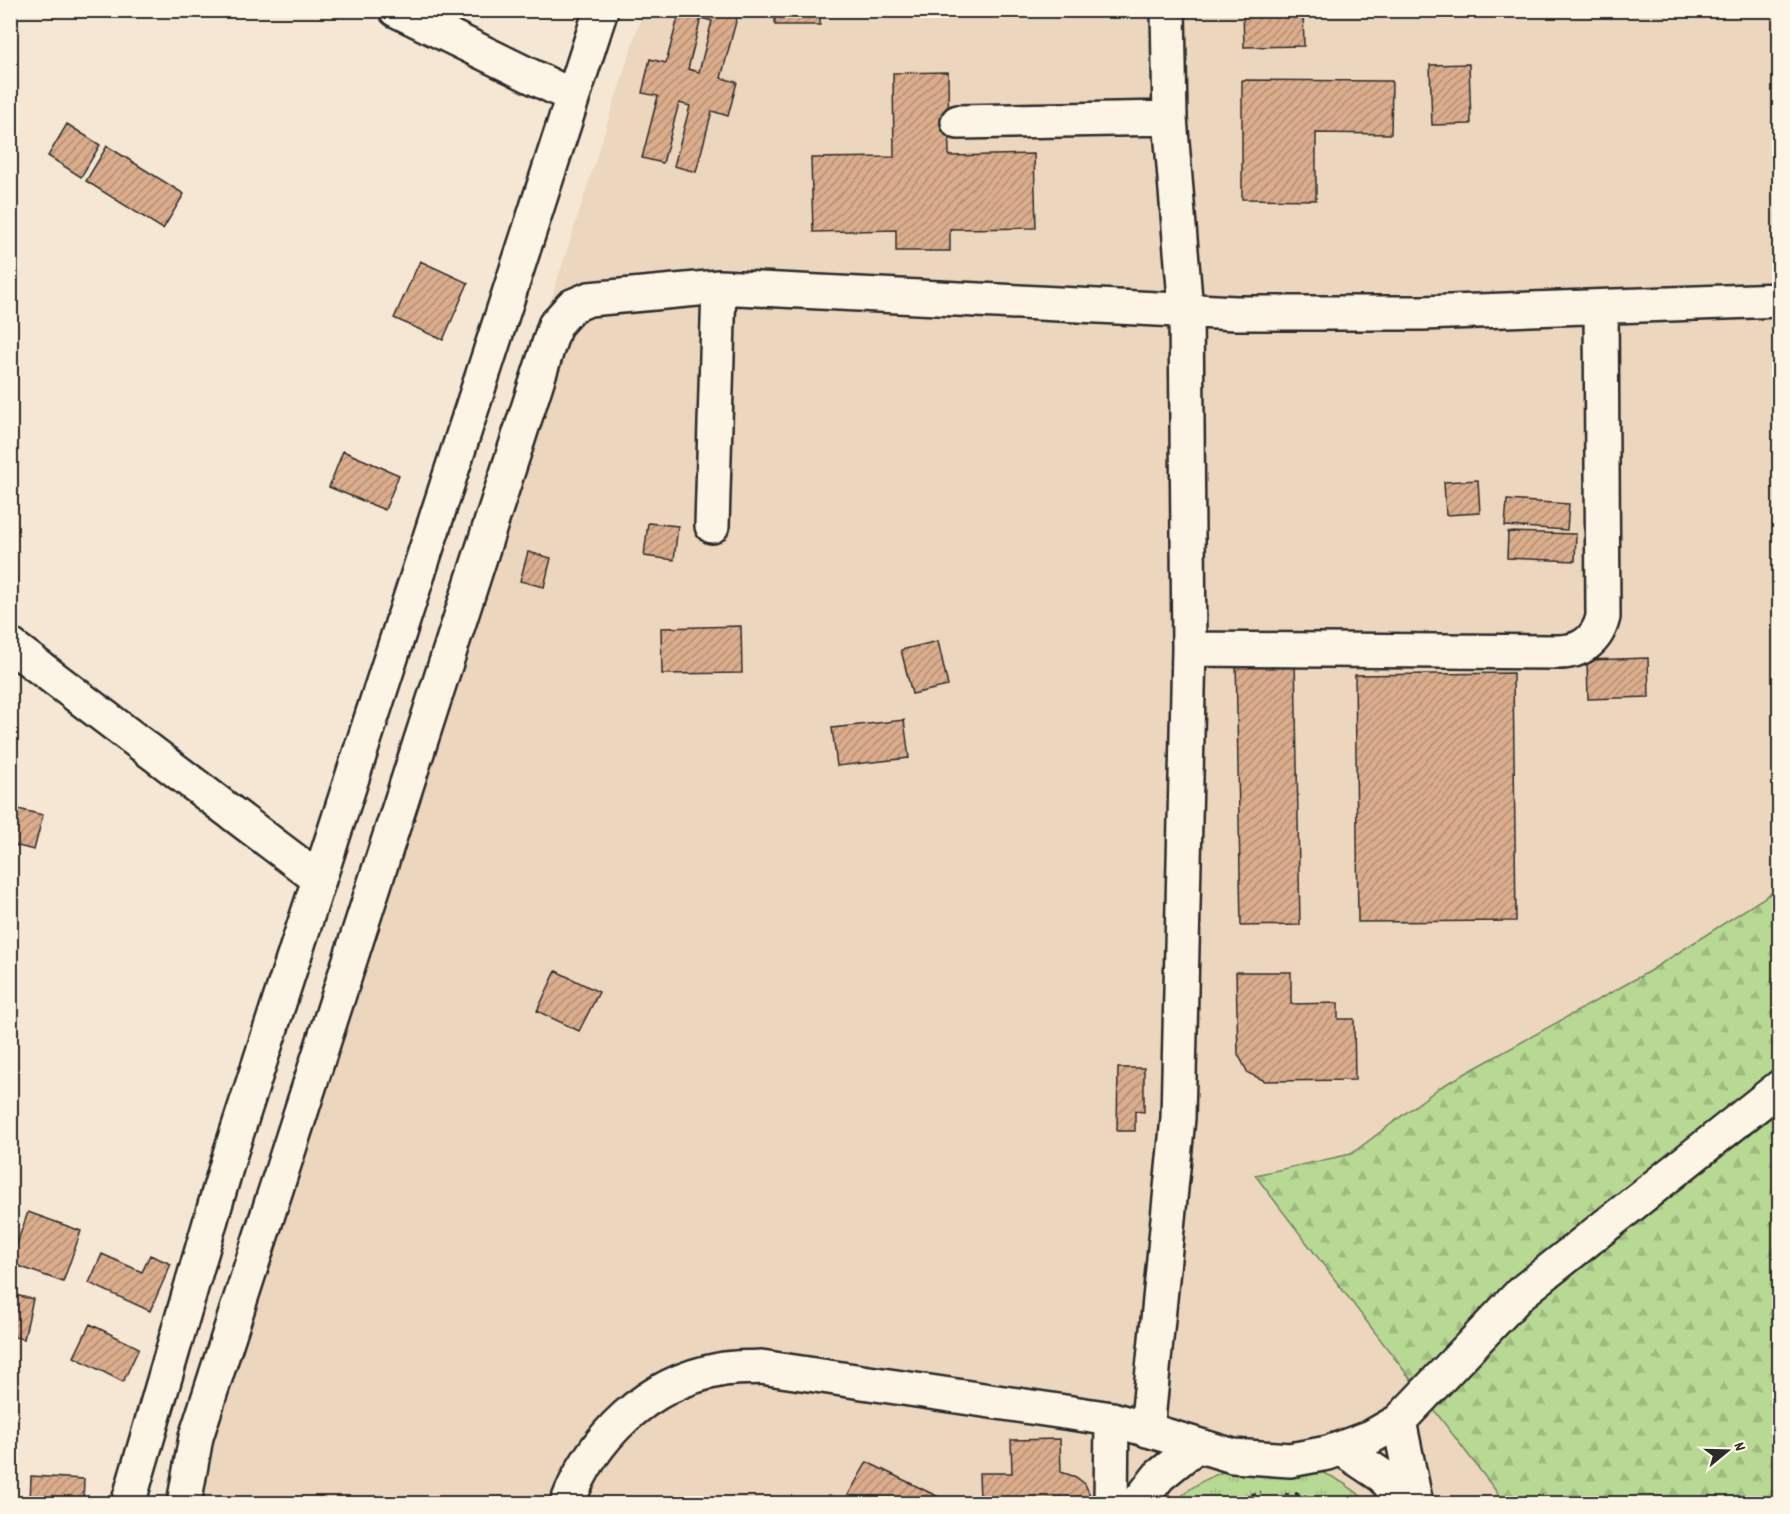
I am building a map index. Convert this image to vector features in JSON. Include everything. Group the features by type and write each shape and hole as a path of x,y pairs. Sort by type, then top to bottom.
{"street":[{"path":"396,10 572,96"},
{"path":"128,1503 230,1154 601,10"},
{"path":"1147,1431 1178,1118 1189,649 1186,311 1170,118 1168,10"},
{"path":"958,122 1170,118"},
{"path":"712,526 719,287"},
{"path":"184,1503 195,1437 555,326 572,306 590,299 719,287 1236,313 1422,313 1779,300"},
{"path":"1189,649 1570,652 1591,641 1597,633 1602,617 1601,307"},
{"path":"10,645 319,879"},
{"path":"567,1503 576,1480 593,1451 618,1422 645,1400 678,1382 719,1370 761,1366 1112,1419 1233,1456 1271,1460 1310,1457 1342,1449 1371,1437 1399,1421 1521,1293 1779,1087"},
{"path":"1111,1503 1112,1419"},
{"path":"1399,1421 1416,1503"},
{"path":"1137,1503 1159,1476 1196,1446"},
{"path":"1342,1449 1377,1471 1405,1503"}],"path":[{"path":"1226,1503 1259,1492"}],"shaded area":[{"path":"643,11 1779,11 1779,888 1648,972 1439,1088 1351,1154 1255,1175 1505,1503 168,1504"}],"green space":[{"path":"1779,888 1779,1503 1505,1503 1255,1175 1351,1154 1439,1088 1648,972"},
{"path":"1262,1461 1294,1465 1320,1472 1344,1483 1369,1503 1174,1504 1193,1487 1215,1475"}],"building":[{"path":"680,10 739,10 721,78 737,82 728,116 712,111 696,172 674,166 690,106 679,103 663,163 642,158 658,96 642,93 650,59 666,63","holes":["701,18 712,21 699,72 688,69"]},
{"path":"775,10 820,10 820,25 775,25"},
{"path":"1243,10 1303,10 1304,46 1244,47"},
{"path":"1469,64 1471,124 1432,125 1430,65"},
{"path":"948,72 949,156 1034,154 1036,228 950,229 950,251 896,251 896,230 813,232 811,158 894,157 893,73"},
{"path":"1242,80 1392,81 1391,134 1316,133 1316,200 1242,199"},
{"path":"67,124 100,145 81,177 48,156"},
{"path":"107,146 184,194 163,229 86,181"},
{"path":"420,261 468,283 443,340 394,318"},
{"path":"343,451 399,475 385,510 329,487"},
{"path":"1478,480 1480,513 1446,515 1444,482"},
{"path":"1507,500 1569,504 1567,530 1505,526"},
{"path":"648,523 678,526 674,560 644,556"},
{"path":"1508,532 1576,534 1575,561 1507,558"},
{"path":"528,552 551,558 544,587 520,581"},
{"path":"741,626 742,673 662,674 661,628"},
{"path":"938,641 948,686 912,694 901,650"},
{"path":"1295,658 1300,925 1241,926 1236,659"},
{"path":"1648,658 1649,697 1588,699 1587,660"},
{"path":"1513,673 1516,921 1358,922 1355,675"},
{"path":"904,720 909,758 837,766 832,728"},
{"path":"10,807 43,815 34,850 10,844"},
{"path":"556,971 599,992 579,1031 537,1011"},
{"path":"1236,972 1291,972 1291,1004 1338,1003 1338,1019 1354,1019 1355,1080 1265,1081 1248,1073 1238,1054"},
{"path":"1118,1068 1144,1068 1144,1112 1135,1111 1135,1131 1117,1131"},
{"path":"28,1212 81,1231 63,1282 10,1263"},
{"path":"102,1254 142,1272 150,1255 171,1264 150,1311 89,1283"},
{"path":"10,1294 33,1299 24,1339 10,1336"},
{"path":"90,1324 139,1348 123,1382 74,1357"},
{"path":"1060,1439 1061,1472 1076,1477 1085,1484 1094,1504 1013,1504 1013,1500 980,1500 979,1473 1012,1473 1011,1440"},
{"path":"867,1462 953,1504 843,1504"},
{"path":"31,1476 84,1479 83,1504 30,1504"}]}
